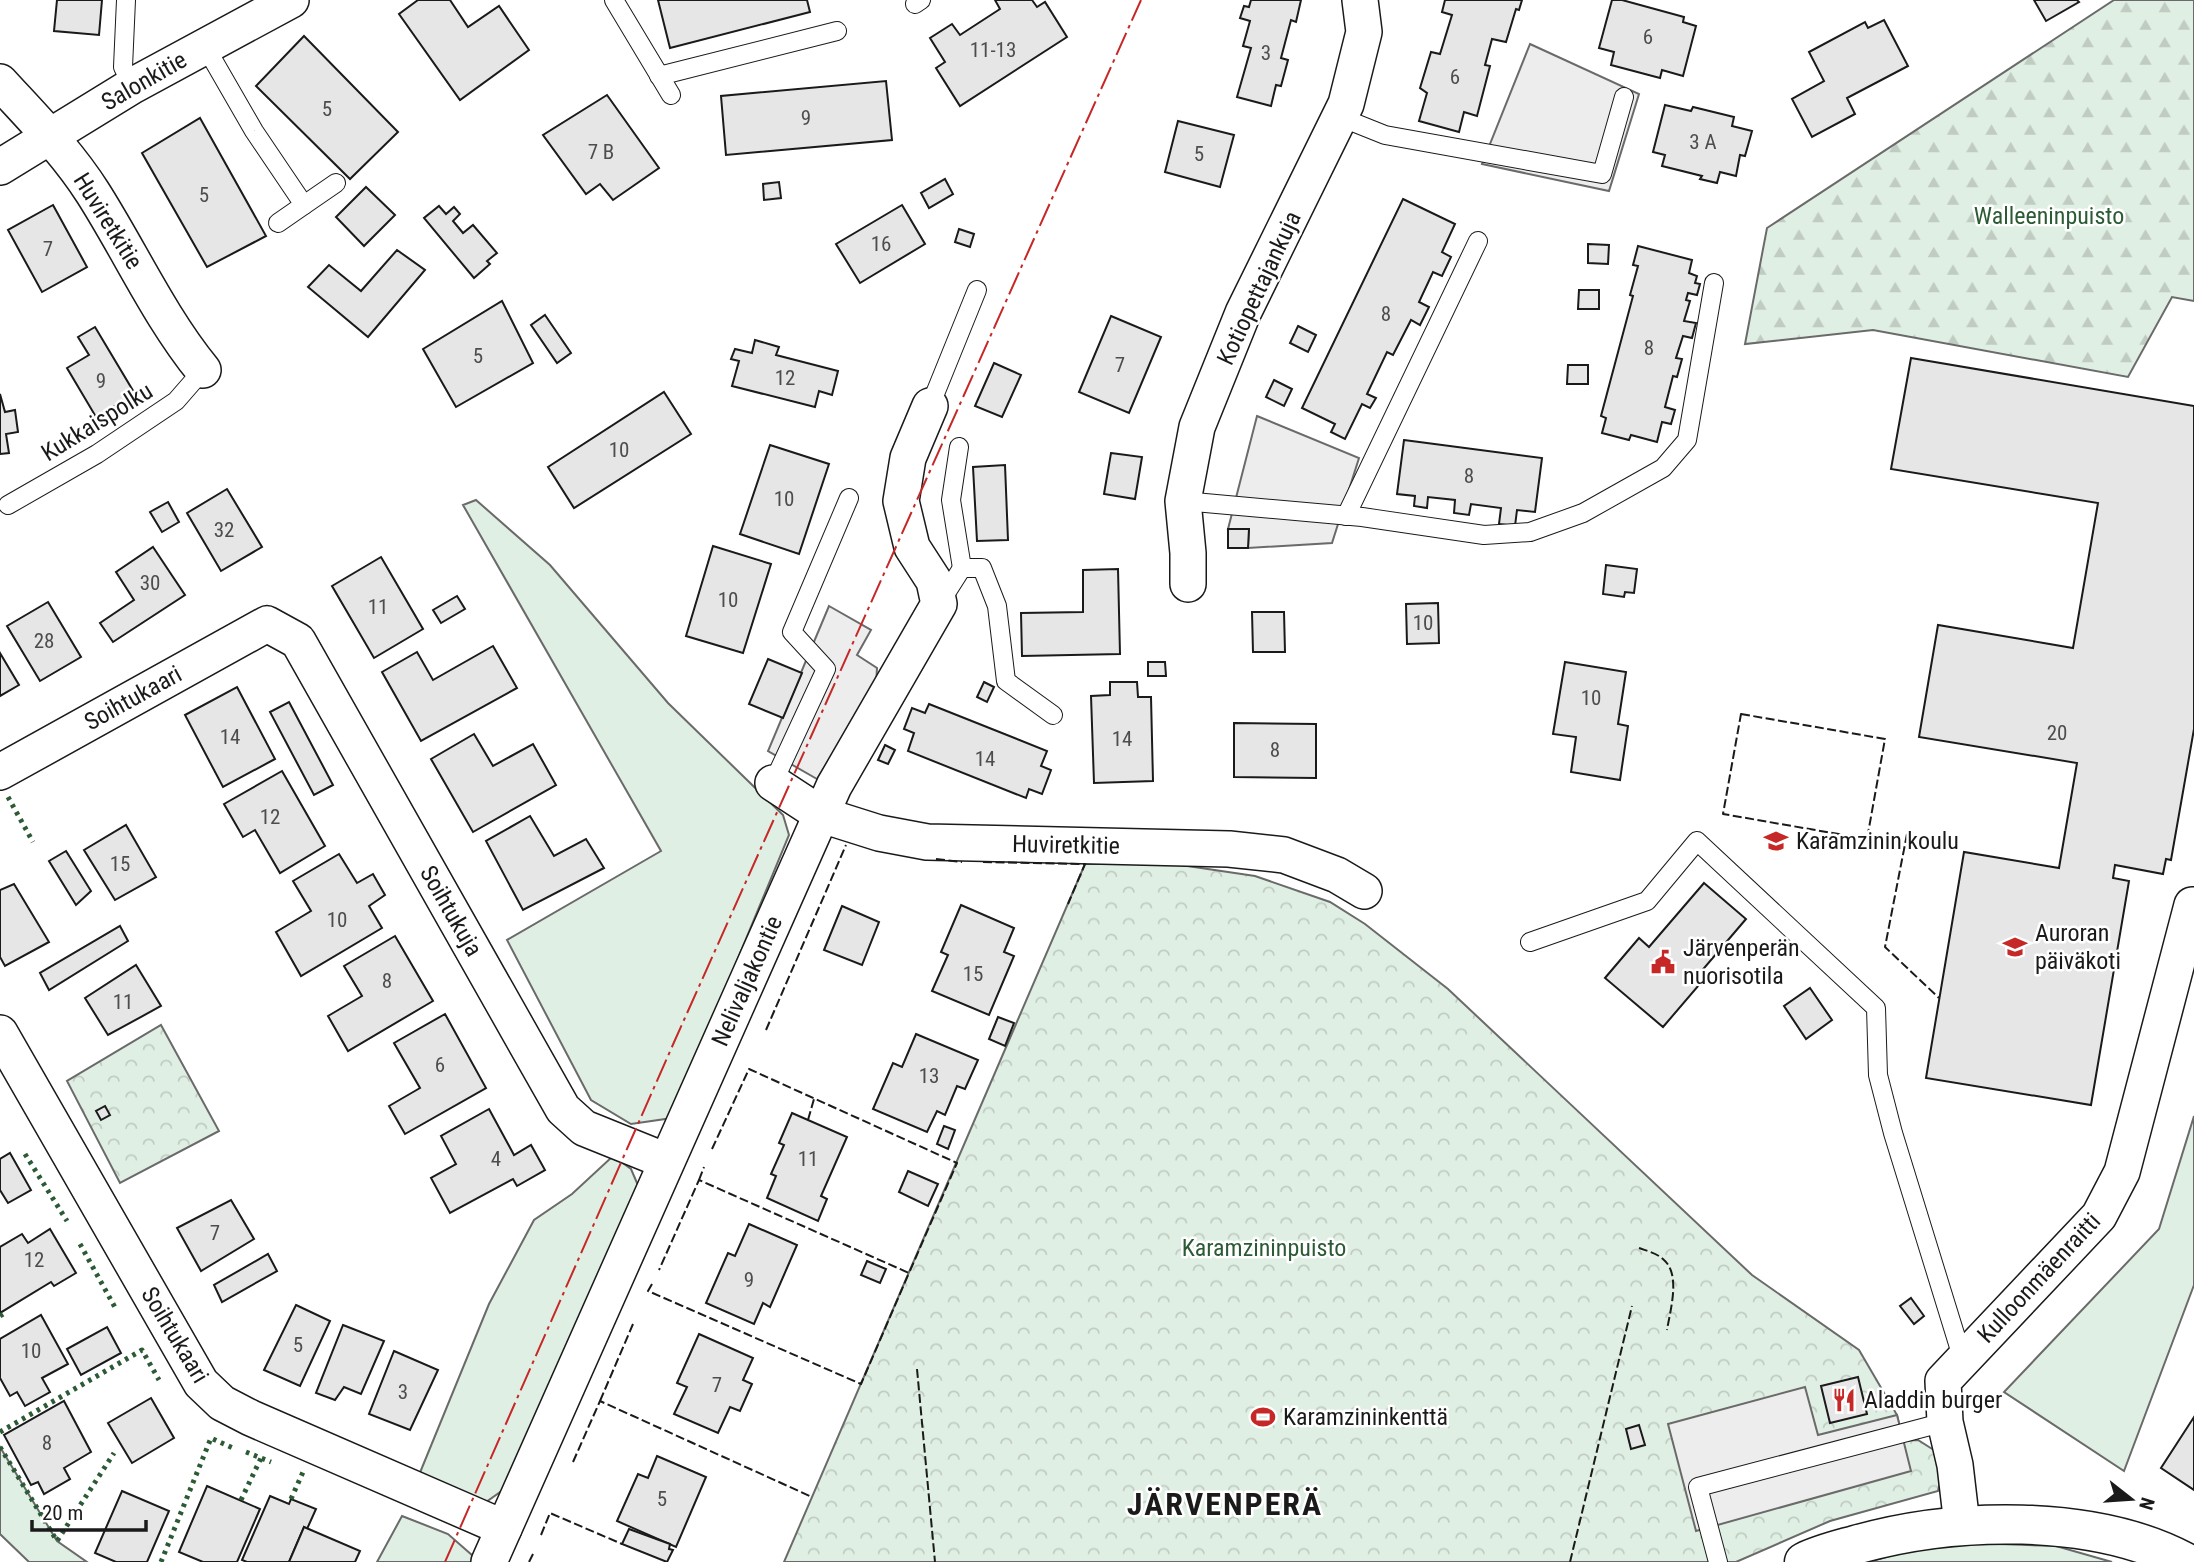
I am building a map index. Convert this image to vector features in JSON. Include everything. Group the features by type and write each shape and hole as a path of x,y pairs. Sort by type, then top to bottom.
{"street":[{"name":"Salonkitie","path":"0,167 132,86 291,0"},
{"name":"Kotiopettajankuja","path":"1188,584 1183,501 1197,427 1243,313 1346,104 1364,32 1360,0"},
{"name":"Huviretkitie","path":"0,82 49,136 91,190 183,344 203,370"},
{"path":"930,406 908,458 901,501 912,547 934,581 939,604"},
{"name":"Nelivaljakontie","path":"489,1562 834,786 939,604"},
{"name":"Soihtukaari","path":"0,772 267,624"},
{"name":"Soihtukuja","path":"267,624 298,641 563,1109 584,1128 666,1161"},
{"name":"Huviretkitie","path":"774,783 822,815 879,834 927,842 1229,849 1284,855 1337,875 1364,891"},
{"name":"Kulloonmäenraitti","path":"1962,1525 1955,1465 1945,1422 1943,1381 2099,1216 2122,1172 2193,901"},
{"name":"Soihtukaari","path":"0,1033 201,1383 222,1403 251,1418 504,1528"},
{"path":"1804,1562 1816,1556 1891,1535 1962,1525 2035,1525 2110,1535 2167,1552 2185,1562"}],"lane":[{"path":"126,0 123,68 132,86"},
{"path":"614,0 671,95"},
{"path":"659,76 837,31"},
{"path":"205,46 254,131 304,205"},
{"path":"1340,117 1385,135 1602,174 1624,97"},
{"path":"278,223 335,183"},
{"path":"1346,516 1478,241"},
{"path":"1183,501 1346,516 1484,535 1530,532 1583,513 1664,468 1687,440 1714,283"},
{"path":"930,406 977,290"},
{"name":"Kukkaispolku","path":"8,505 97,454 176,401 203,370"},
{"path":"939,604 962,568 951,500 959,447"},
{"path":"774,783 826,669 792,632 849,498"},
{"path":"962,568 982,568 992,593 997,606 1006,681 1053,715"},
{"path":"1531,942 1647,901 1697,841 1876,1008 1878,1075 1893,1133 1963,1360"},
{"path":"1718,1562 1698,1487 1945,1422"}],"green space":[{"name":"Walleeninpuisto","path":"2114,0 2194,0 2194,301 2172,297 2128,377 1873,330 1745,344 1767,228"},
{"path":"476,500 550,565 668,703 783,815 789,835 672,1118 631,1124 591,1100 507,940 661,851 463,505"},
{"name":"Karamzininpuisto","path":"1085,864 1174,864 1255,876 1330,902 1365,924 1448,989 1752,1275 1859,1350 1897,1415 1903,1441 1918,1440 1937,1452 1942,1474 1938,1491 1830,1521 1736,1562 784,1562"},
{"path":"161,1025 219,1131 120,1183 67,1081"},
{"path":"2194,1116 2194,1285 2124,1471 2004,1392 2159,1229"},
{"path":"613,1156 631,1169 640,1190 510,1485 486,1502 419,1475 489,1304 534,1220 572,1194"},
{"path":"0,1447 57,1541 87,1562 29,1562 0,1534"},
{"path":"402,1516 448,1534 473,1556 473,1562 377,1562"},
{"path":"1971,1543 2056,1546 2112,1562 1869,1562 1903,1552"}],"shaded area":[{"path":"1530,44 1639,94 1609,191 1482,164"},
{"path":"1257,416 1359,458 1332,543 1248,548 1249,529 1228,529"},
{"path":"829,606 871,630 857,655 877,668 876,685 817,779 768,751"},
{"path":"1805,1387 1818,1435 1897,1415 1911,1471 1696,1531 1668,1424"}],"building":[{"path":"57,0 102,0 99,35 54,31"},
{"path":"418,0 450,0 468,27 499,6 529,50 460,100 399,14"},
{"path":"658,0 807,0 810,12 670,48"},
{"path":"995,0 1032,0 1037,7 1045,2 1067,37 960,106 936,68 945,62 930,38 952,24 960,35 1000,9"},
{"path":"1251,0 1301,0 1296,22 1291,20 1281,58 1288,60 1281,86 1276,85 1271,106 1237,97 1251,48 1243,46 1250,21 1240,18 1244,6 1249,7"},
{"path":"1445,0 1522,0 1519,10 1516,9 1506,42 1492,39 1485,65 1490,66 1477,116 1464,112 1459,132 1419,121 1427,93 1420,88 1431,52 1440,54 1452,15 1442,12"},
{"path":"1612,0 1622,0 1684,17 1683,22 1696,26 1683,76 1662,70 1660,78 1611,65 1614,52 1599,48"},
{"path":"2034,0 2077,0 2079,2 2046,21"},
{"path":"1884,20 1908,66 1847,98 1855,114 1812,137 1792,99 1824,81 1809,52 1865,22 1868,28"},
{"path":"304,36 398,132 350,179 256,86"},
{"path":"886,81 892,140 726,155 721,96"},
{"path":"607,95 659,168 613,200 600,184 586,194 543,135"},
{"path":"1665,105 1691,111 1693,107 1734,117 1732,126 1752,131 1745,156 1740,155 1736,176 1720,172 1717,183 1700,179 1702,176 1662,166 1665,155 1653,152"},
{"path":"200,118 266,236 207,267 142,153"},
{"path":"1178,121 1234,135 1220,187 1165,172"},
{"path":"945,179 953,194 929,208 921,193"},
{"path":"779,182 781,198 764,200 763,184"},
{"path":"366,187 395,215 364,246 336,217"},
{"path":"1403,199 1455,224 1442,252 1451,257 1442,276 1433,272 1419,302 1429,307 1420,325 1411,320 1393,355 1387,352 1367,394 1376,398 1370,408 1362,404 1345,439 1331,432 1335,424 1302,408"},
{"path":"53,205 87,267 42,292 8,230"},
{"path":"902,205 925,244 860,283 836,244"},
{"path":"439,206 446,214 454,207 460,214 453,221 463,233 473,225 497,253 487,261 490,264 474,278 424,218"},
{"path":"959,229 974,234 970,247 955,242"},
{"path":"1588,244 1609,245 1608,264 1588,263"},
{"path":"1638,246 1692,260 1689,273 1697,276 1695,283 1700,284 1697,295 1688,293 1686,300 1690,301 1684,321 1696,323 1692,338 1683,336 1676,358 1682,359 1677,377 1673,376 1665,407 1675,410 1671,424 1662,422 1657,442 1631,435 1629,440 1602,433 1606,418 1601,416 1633,296 1630,295 1638,266 1633,265"},
{"path":"397,250 425,270 368,337 308,287 329,265 361,291"},
{"path":"1579,290 1599,290 1599,309 1578,309"},
{"path":"502,301 533,363 456,407 423,349"},
{"path":"545,315 571,353 557,363 531,325"},
{"path":"1111,316 1161,337 1129,413 1079,392"},
{"path":"1298,326 1316,335 1308,352 1290,343"},
{"path":"95,327 135,394 96,417 67,368 89,355 78,337"},
{"path":"755,340 779,347 776,355 838,371 832,395 819,391 815,407 732,386 739,361 731,359 735,349 752,353"},
{"path":"1911,358 2194,406 2194,729 2171,860 2166,859 2163,874 2115,865 2113,878 2129,881 2091,1105 1926,1078 1964,852 2059,868 2077,763 1919,737 1938,625 2073,648 2098,503 1891,469"},
{"path":"994,363 1021,375 1002,417 975,406"},
{"path":"1568,365 1588,365 1588,384 1567,384"},
{"path":"1274,380 1292,389 1284,406 1266,397"},
{"path":"664,392 691,434 574,508 548,467"},
{"path":"0,394 5,412 15,410 18,432 6,434 9,453 0,454"},
{"path":"1404,440 1542,458 1535,512 1517,510 1515,526 1499,524 1501,508 1471,504 1469,515 1454,513 1455,500 1428,497 1427,508 1414,506 1415,496 1397,494"},
{"path":"770,445 829,464 799,554 740,534"},
{"path":"1111,453 1142,457 1135,499 1104,494"},
{"path":"1005,465 1008,540 977,541 973,467"},
{"path":"227,489 262,547 221,571 187,513"},
{"path":"168,502 179,522 162,532 150,512"},
{"path":"1228,529 1249,529 1248,548 1228,548"},
{"path":"713,546 771,564 743,653 686,636"},
{"path":"153,547 185,595 113,642 100,623 134,600 116,572"},
{"path":"381,557 423,629 374,658 332,586"},
{"path":"1606,565 1637,569 1634,593 1625,592 1624,597 1603,594"},
{"path":"1118,569 1120,654 1022,656 1021,613 1083,612 1083,570"},
{"path":"457,596 465,609 441,623 433,610"},
{"path":"48,602 81,657 40,681 7,626"},
{"path":"1438,603 1439,643 1407,644 1406,604"},
{"path":"1252,612 1284,612 1285,652 1253,652"},
{"path":"493,646 517,688 421,741 382,672 417,652 433,680"},
{"path":"0,653 19,685 0,696"},
{"path":"768,659 802,673 783,718 749,704"},
{"path":"1148,662 1165,662 1166,676 1148,676"},
{"path":"1565,662 1626,672 1618,724 1628,726 1620,780 1571,772 1576,737 1553,734"},
{"path":"984,682 994,687 987,702 977,697"},
{"path":"1110,682 1137,682 1138,697 1151,697 1153,781 1094,783 1091,696 1110,695"},
{"path":"237,687 275,759 223,787 185,715"},
{"path":"289,702 333,785 314,795 270,712"},
{"path":"929,704 1047,751 1041,766 1051,770 1042,794 1029,789 1026,798 908,751 914,733 904,729 912,708 925,713"},
{"path":"1234,723 1316,724 1316,778 1234,777"},
{"path":"474,734 493,766 533,744 556,785 473,832 431,759"},
{"path":"885,745 895,750 888,764 878,760"},
{"path":"282,771 325,846 280,873 255,830 243,837 224,804"},
{"path":"530,816 554,856 586,839 604,868 523,910 486,841"},
{"path":"126,825 156,877 115,900 84,850"},
{"path":"66,851 91,891 76,905 49,861"},
{"path":"339,854 357,883 373,874 385,895 369,906 382,928 301,976 276,932 311,911 293,881"},
{"name":"Järvenperän nuorisotila","path":"1704,883 1746,919 1693,981 1699,985 1663,1027 1605,978 1639,938 1649,947"},
{"path":"14,884 49,942 5,966 0,957 0,890"},
{"path":"961,905 1014,928 1004,952 1014,956 989,1015 932,991 948,955 941,952"},
{"path":"842,906 879,922 862,965 824,950"},
{"path":"120,926 128,941 49,990 40,973"},
{"path":"395,936 433,1001 348,1051 328,1016 362,996 344,966"},
{"path":"136,965 161,1006 108,1035 85,998"},
{"path":"1810,988 1832,1020 1806,1039 1784,1006"},
{"path":"445,1014 486,1088 405,1134 389,1106 420,1088 394,1043"},
{"path":"998,1017 1014,1023 1005,1046 989,1039"},
{"path":"916,1034 978,1060 965,1089 957,1086 945,1115 937,1111 927,1132 873,1109 893,1063 902,1067"},
{"path":"105,1106 110,1115 101,1120 96,1111"},
{"path":"489,1109 514,1155 531,1145 545,1170 517,1186 513,1179 450,1213 431,1178 456,1164 441,1136"},
{"path":"792,1113 847,1137 821,1196 827,1199 818,1221 767,1198 776,1176 771,1174 784,1145 779,1143"},
{"path":"944,1126 955,1130 948,1149 937,1144"},
{"path":"10,1153 31,1190 8,1203 0,1190 0,1159"},
{"path":"908,1171 938,1184 928,1206 899,1192"},
{"path":"231,1200 254,1239 201,1271 177,1228"},
{"path":"749,1224 797,1245 770,1307 763,1303 754,1324 706,1303 728,1253 735,1256"},
{"path":"50,1229 76,1273 54,1286 51,1282 0,1313 0,1247 22,1234 28,1243"},
{"path":"268,1254 277,1271 222,1302 214,1285"},
{"path":"867,1261 886,1269 880,1283 861,1275"},
{"path":"1911,1298 1924,1316 1914,1324 1900,1306"},
{"path":"296,1305 330,1321 300,1386 264,1370"},
{"path":"41,1315 68,1364 42,1378 50,1392 25,1406 17,1392 10,1396 0,1378 0,1339"},
{"path":"343,1325 384,1341 361,1394 344,1387 335,1400 316,1393"},
{"path":"107,1327 121,1353 81,1375 67,1349"},
{"path":"699,1334 753,1358 743,1380 752,1384 740,1411 730,1407 718,1433 674,1414 687,1387 677,1383"},
{"path":"394,1351 438,1370 410,1430 369,1414"},
{"name":"Aladdin burger","path":"1858,1377 1867,1414 1830,1423 1821,1386"},
{"path":"151,1398 174,1438 132,1463 108,1423"},
{"path":"64,1401 91,1452 64,1468 70,1479 44,1494 38,1482 31,1485 4,1435"},
{"path":"2194,1417 2194,1490 2161,1468"},
{"path":"1639,1425 1645,1445 1631,1449 1626,1429"},
{"path":"657,1456 706,1477 676,1547 617,1521 638,1474 648,1478"},
{"path":"207,1486 260,1509 237,1562 203,1562 179,1552"},
{"path":"122,1491 169,1511 147,1562 116,1562 95,1553"},
{"path":"270,1496 289,1504 291,1499 316,1509 307,1529 304,1527 289,1562 247,1562 242,1560"},
{"path":"304,1527 360,1551 355,1562 289,1562"},
{"path":"629,1529 670,1544 669,1549 673,1550 667,1562 622,1544"}],"hedge":[{"path":"8,797 33,842"},
{"path":"25,1154 67,1221"},
{"path":"80,1244 117,1311"},
{"path":"0,1432 142,1350 159,1380"},
{"path":"161,1562 211,1438 235,1449"},
{"path":"0,1447 57,1541 114,1453"},
{"path":"246,1452 271,1462"},
{"path":"241,1500 261,1458"},
{"path":"291,1499 303,1472"}],"fence":[{"path":"1741,714 1885,739 1867,839 1723,814 1741,714"},
{"path":"1907,834 1885,947 1939,998"},
{"path":"766,1030 846,845"},
{"path":"936,859 962,862"},
{"path":"983,862 1085,864 1068,904"},
{"path":"712,1149 749,1069 957,1163 909,1273"},
{"path":"808,1120 814,1099"},
{"path":"699,1180 704,1167"},
{"path":"652,1284 648,1291 861,1384 909,1273 699,1180 659,1270"},
{"path":"1639,1248 1661,1258 1672,1275 1673,1294 1667,1330"},
{"path":"1570,1562 1632,1306"},
{"path":"600,1401 633,1324"},
{"path":"917,1369 935,1562"},
{"path":"573,1462 600,1401 812,1497"},
{"path":"541,1535 550,1513 622,1544"},
{"path":"529,1562 533,1554"}],"power":[{"path":"445,1562 675,1040 1141,0"}],"place":[{"name":"Karamzinin koulu","path":"1776,841"},
{"name":"Auroran päiväkoti","path":"2015,947"},
{"name":"Järvenperän nuorisotila","path":"1663,962"},
{"name":"Aladdin burger","path":"1844,1400"},
{"name":"Karamzininkenttä","path":"1263,1417"}],"district":[{"name":"JÄRVENPERÄ","path":"1225,1504"}]}
